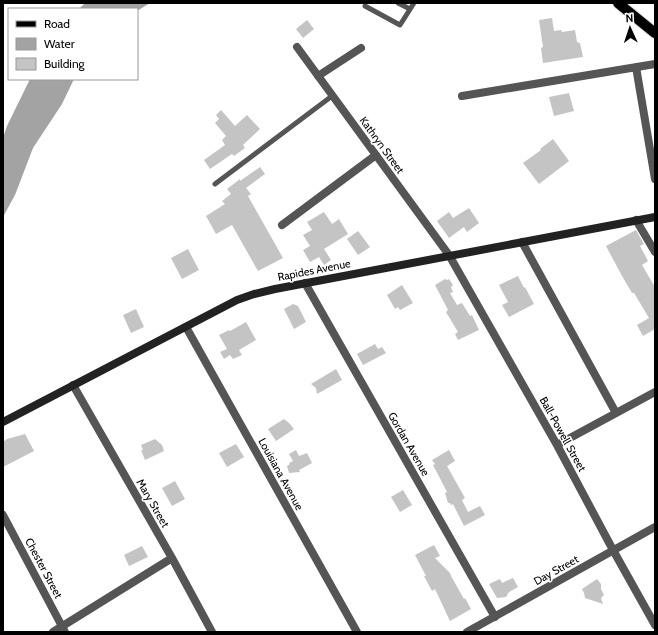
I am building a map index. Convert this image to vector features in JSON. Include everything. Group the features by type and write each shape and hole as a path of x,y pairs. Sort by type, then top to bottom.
{"main road":[{"path":"618,3 655,33"},
{"name":"Rapides Avenue","path":"3,422 186,326 237,300 254,294 450,255 655,217"}],"street":[{"name":"Kathryn Street","path":"296,47 450,255"},
{"path":"318,76 361,48"},
{"path":"462,96 655,64"},
{"path":"636,67 655,179"},
{"path":"282,225 376,155"},
{"path":"636,220 655,252"},
{"path":"522,242 616,413"},
{"name":"Ball-Powell Street","path":"450,255 558,445 613,550 655,625"},
{"name":"Gordan Avenue","path":"305,283 495,617"},
{"name":"Louisiana Avenue","path":"186,326 357,632"},
{"name":"Mary Street","path":"73,385 172,558 212,632"},
{"path":"558,445 655,392"},
{"name":"Chester Street","path":"3,515 64,630"},
{"name":"Day Street","path":"467,632 655,527"},
{"path":"53,632 64,630 172,558"}],"lane":[{"path":"398,3 410,9"},
{"path":"365,6 400,25 414,3"},
{"path":"215,184 332,96"}],"water":[{"path":"85,3 150,3 138,10 138,8 80,8"},
{"path":"30,80 74,80 62,104 33,148 15,195 3,217 3,138 7,126"}],"building":[{"path":"552,18 554,31 561,30 562,32 575,30 577,42 580,43 583,57 543,63 541,48 543,47 539,20"},
{"path":"307,20 314,29 303,38 296,29"},
{"path":"569,93 574,111 554,116 549,97"},
{"path":"221,110 235,126 247,115 260,129 243,145 245,148 234,156 232,154 210,169 204,160 225,145 222,140 226,136 215,123 219,119 216,115"},
{"path":"553,139 569,161 539,184 523,163"},
{"path":"260,167 265,174 246,188 251,194 248,196 283,258 258,271 232,225 216,234 206,216 225,204 222,201 231,194 227,189"},
{"path":"469,208 479,223 467,232 464,227 449,238 437,221 449,212 453,218"},
{"path":"324,212 332,224 339,219 348,234 324,249 331,260 324,265 319,257 310,262 303,250 310,246 303,235 312,230 307,222"},
{"path":"636,230 644,244 640,246 648,261 642,265 655,287 655,329 643,336 637,325 649,318 634,293 632,293 606,246"},
{"path":"358,231 370,247 358,255 347,239"},
{"path":"188,249 199,270 182,279 171,258"},
{"path":"518,276 534,304 509,317 502,305 508,302 499,285"},
{"path":"445,279 449,279 453,285 451,287 453,292 450,293 457,305 462,303 470,316 472,315 479,330 458,340 455,334 458,332 446,312 448,310 435,285"},
{"path":"402,285 413,303 400,310 398,307 395,309 387,295"},
{"path":"293,304 298,306 306,322 294,329 284,309"},
{"path":"136,309 144,327 131,333 123,315"},
{"path":"246,322 256,340 239,350 242,355 233,359 230,355 224,359 220,352 227,349 219,335"},
{"path":"375,344 378,349 382,347 386,353 363,365 357,354"},
{"path":"336,369 342,380 317,394 316,388 311,384"},
{"path":"284,419 294,429 276,441 268,429"},
{"path":"25,434 34,451 3,467 3,442 7,439"},
{"path":"155,439 162,445 164,451 145,460 141,450 143,450 141,445"},
{"path":"236,444 244,457 227,467 219,453"},
{"path":"296,450 299,456 307,453 312,463 299,470 300,472 289,473 287,466 293,461 289,454"},
{"path":"449,450 455,461 447,466 465,498 462,500 468,512 480,506 485,515 464,526 453,504 451,505 448,503 445,493 447,492 433,465 435,464 432,460"},
{"path":"175,481 185,499 172,506 162,488"},
{"path":"403,490 412,505 400,512 391,497"},
{"path":"434,545 440,556 435,558 450,573 471,609 450,621 435,589 432,591 424,576 426,576 415,555"},
{"path":"142,546 148,557 129,566 124,555"},
{"path":"513,578 518,587 509,592 506,597 497,598 489,584 500,579 502,583"},
{"path":"597,579 601,584 601,589 604,595 601,598 603,604 585,598 582,589"}]}
